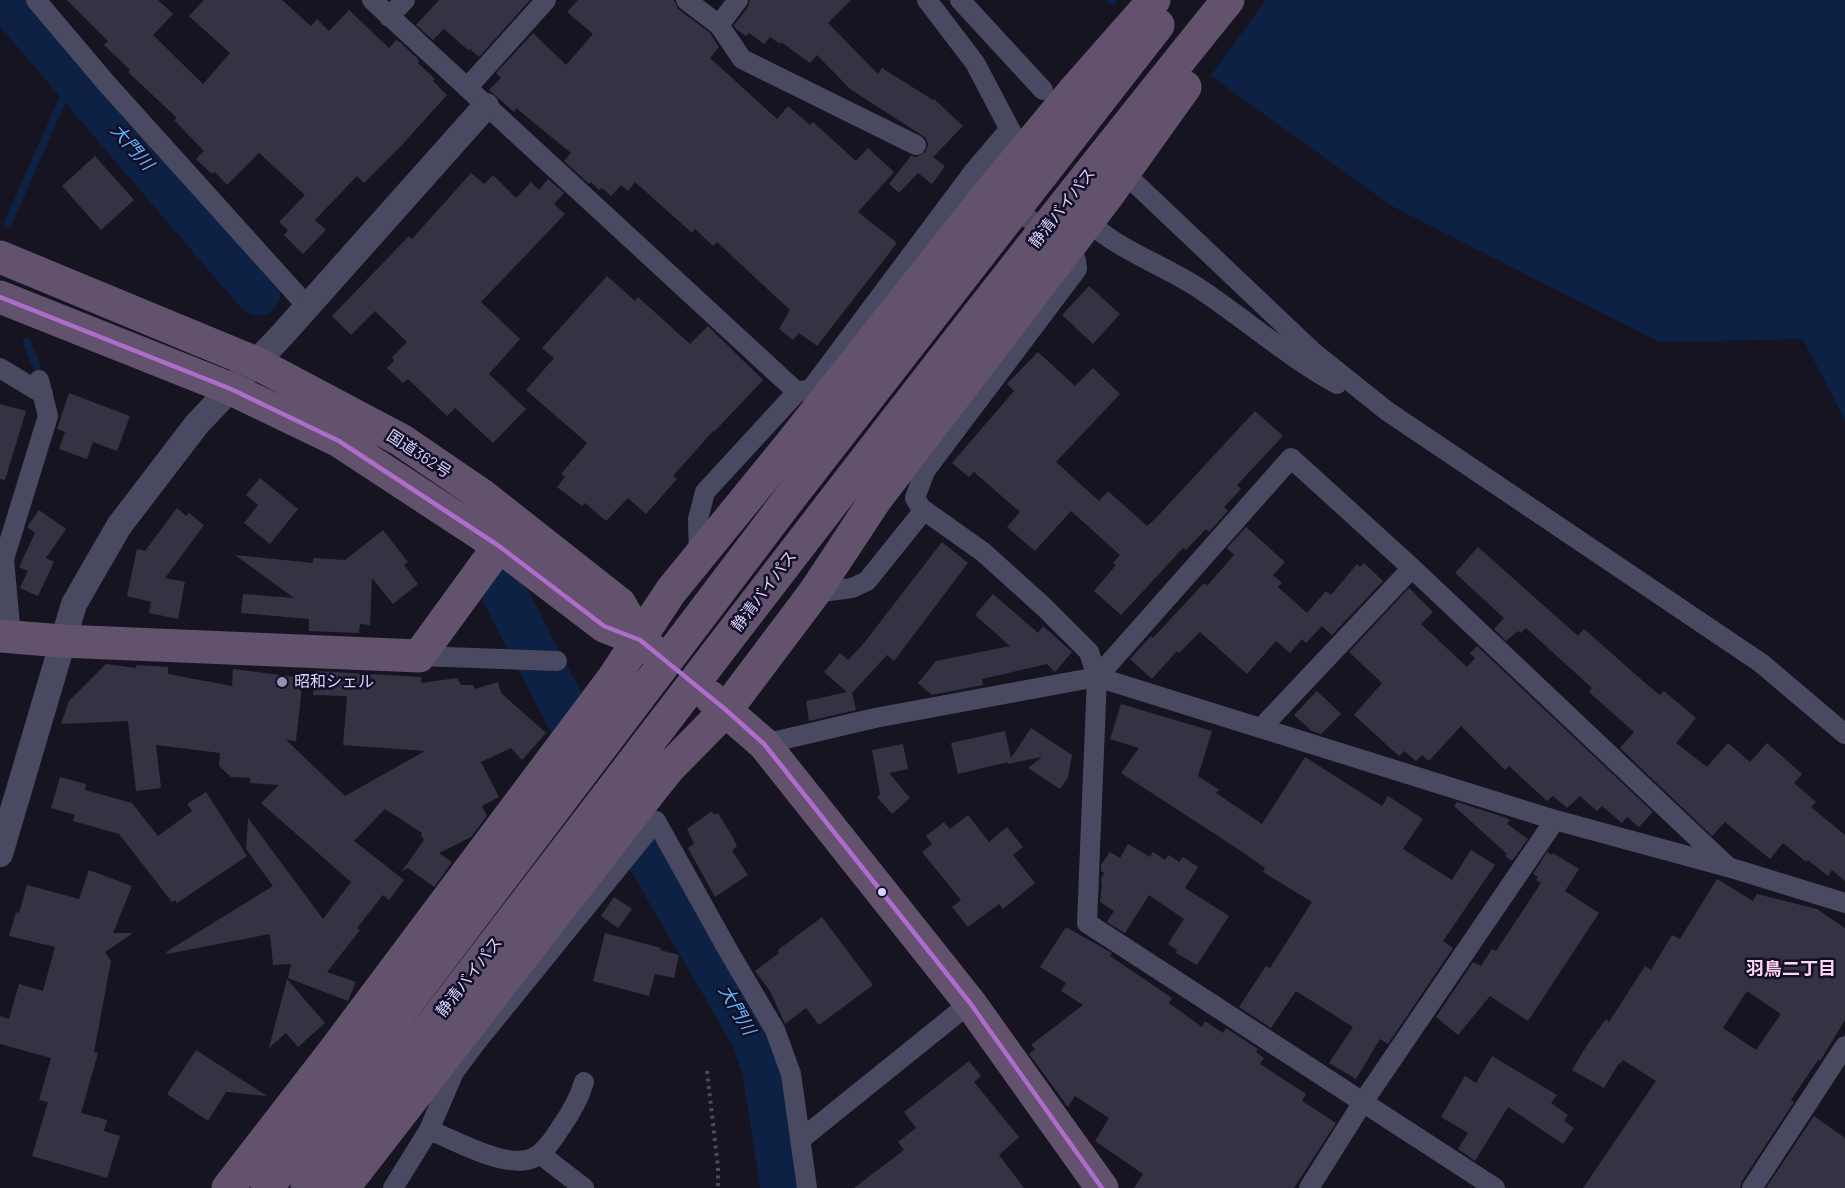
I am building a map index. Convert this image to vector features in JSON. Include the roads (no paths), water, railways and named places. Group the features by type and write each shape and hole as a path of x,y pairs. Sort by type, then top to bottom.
{"highway":[{"path":"228,1188 331,1054 640,640 671,591 986,197 1073,92 1154,0"},
{"name":"静清バイパス","path":"267,1188 789,499 1092,113 1177,0"},
{"name":"静清バイパス","path":"307,1188 817,521 1228,0"},
{"path":"343,1188 663,774 726,710 814,593 876,499 1108,195 1245,0"},
{"name":"国道362号","path":"0,257 256,363 401,440 483,496 620,604 640,640"},
{"name":"国道362号","path":"0,297 231,389 339,441 498,546 604,626 640,640"},
{"path":"6,636 62,641 419,656 498,546"},
{"path":"640,640 764,744 970,1003 1102,1188"}],"street":[{"path":"36,0 107,84 307,306"},
{"path":"372,0 797,392"},
{"path":"389,16 405,0"},
{"path":"467,88 546,0"},
{"path":"686,0 718,25 742,59 916,145"},
{"path":"718,25 738,0"},
{"path":"699,556 698,519 705,492 797,392 811,389 974,171 1012,134 975,63 927,0"},
{"path":"960,0 1043,90"},
{"path":"0,854 74,604 119,526 197,424 256,363 486,106"},
{"path":"1118,167 1312,351 1387,411 1761,663 1845,734"},
{"path":"974,171 1076,260 1077,269 1071,280 925,471 915,498 924,510 983,552 1044,607 1089,652 1097,677 1086,923 1495,1188"},
{"path":"1097,229 1110,239 1195,286 1334,383 1387,411"},
{"path":"0,368 41,387 48,416 2,558 6,636"},
{"path":"1097,677 1291,458 1412,568 1728,867"},
{"path":"814,593 852,588 867,581 924,510"},
{"path":"1261,728 1412,568"},
{"path":"419,656 557,662"},
{"path":"764,744 875,718 1097,677 1555,820 1728,867 1845,903"},
{"path":"1309,1188 1363,1102 1555,820"},
{"path":"393,1188 429,1130 449,1083 460,1064 657,821 774,1030 791,1074 807,1188"},
{"path":"800,1140 970,1003"},
{"path":"1752,1188 1845,1046"},
{"path":"429,1130 496,1157 511,1161 531,1159 540,1154 555,1137 580,1097 584,1082"},
{"path":"540,1154 584,1188"}],"water":[{"path":"1105,0 1845,0 1845,420 1803,339 1659,342 1392,206"}],"waterway":[{"name":"大門川","path":"7,0 258,293"},
{"path":"8,223 73,76"},
{"path":"27,342 37,368"},
{"name":"大門川","path":"504,593 569,718"},
{"name":"大門川","path":"644,849 754,1037 765,1072 783,1188"}],"place":[{"name":"昭和シェル","path":"282,682"}],"district":[{"name":"羽鳥二丁目","path":"1791,969"}]}
